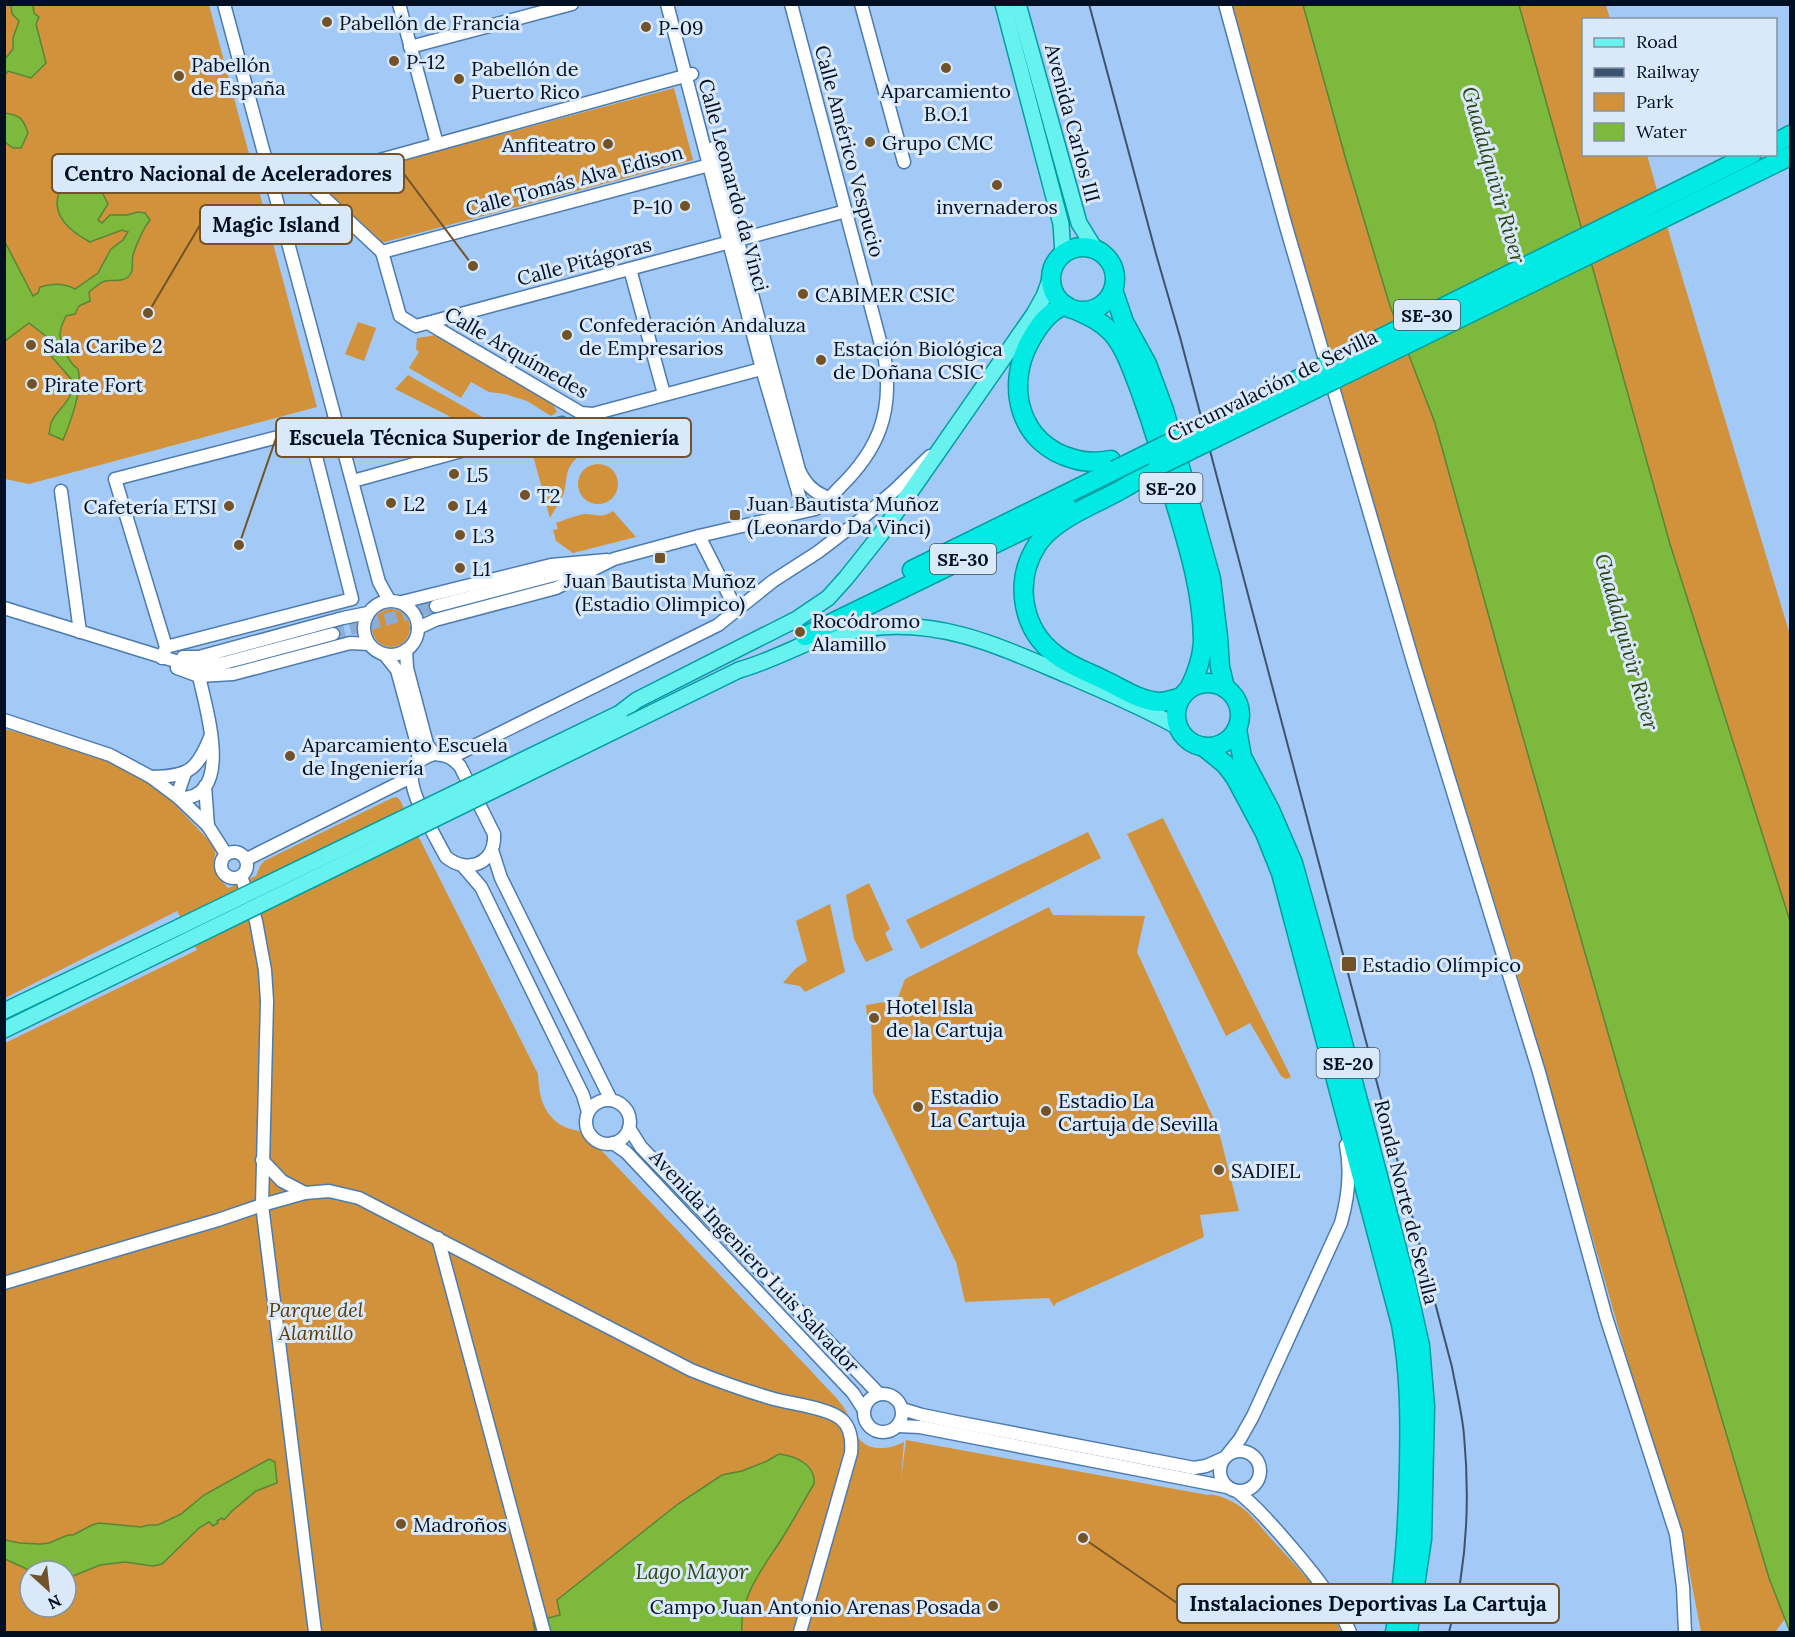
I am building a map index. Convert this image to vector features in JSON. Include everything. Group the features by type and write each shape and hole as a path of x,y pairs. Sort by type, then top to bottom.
{"highway":[{"path":"1777,142 1791,135"},
{"name":"Circunvalación de Sevilla","path":"1118,475 1158,466 1692,194 1749,156"},
{"name":"Circunvalación de Sevilla","path":"802,631 1118,475 1166,444 1692,194 1791,156"},
{"path":"1071,308 1057,298 1053,288 1051,277 1057,260 1073,248 1095,249"},
{"name":"Ronda Norte de Sevilla","path":"1095,249 1104,254 1114,270 1116,280 1113,290 1124,322 1147,364 1164,410 1211,579 1220,667 1225,687 1238,702 1240,720 1237,729 1242,757 1270,810 1293,863 1406,1284 1420,1346 1418,1428 1422,1539 1408,1632"},
{"path":"1113,290 1108,300 1089,311 1071,308 1054,311 1044,319 1022,357 1017,386 1019,405 1030,429 1054,451 1075,460 1096,462 1118,475 1044,536 1033,551 1026,569 1023,589 1025,609 1042,642 1065,661 1150,700 1166,701 1185,693 1197,684 1207,683 1225,687"},
{"name":"SE-20","path":"1071,308 1098,320 1113,334 1125,352 1151,420 1189,550 1200,606 1202,658 1177,707 1178,727"},
{"name":"Ronda Norte de Sevilla","path":"1178,727 1184,737 1204,747 1225,764 1235,777 1268,841 1281,873 1401,1324 1418,1406"},
{"path":"1204,747 1214,747 1223,743 1237,729"},
{"name":"Ronda Norte de Sevilla","path":"1395,1632 1405,1568 1418,1428"}],"main road":[{"name":"Avenida Carlos III","path":"1003,4 1060,224 1063,254"},
{"name":"Avenida Carlos III","path":"1018,4 1079,223 1095,249"},
{"path":"4,1011 182,934 739,670 802,631 881,534 950,436 1034,314 1051,277"},
{"path":"4,1030 182,934 620,713 637,700 802,631 838,634 869,628 902,626 960,633 998,646 1092,686 1178,727"}],"street":[{"path":"224,4 379,582 395,601 411,609 416,618 417,637 413,644 396,655 385,655"},
{"path":"399,4 437,144"},
{"path":"410,47 572,4"},
{"name":"Calle Leonardo da Vinci","path":"667,4 689,75 767,368 799,470 814,502"},
{"name":"Calle Leonardo da Vinci","path":"675,4 689,75"},
{"name":"Calle Américo Vespucio","path":"395,601 551,565 614,559 754,522 814,502 851,477 873,448 883,423 888,397 885,360 791,4"},
{"path":"861,4 904,162"},
{"path":"1225,4 1285,224 1410,653 1539,1072 1606,1317 1676,1534 1683,1587 1685,1632"},
{"path":"369,163 689,75"},
{"name":"Calle Tomás Alva Edison","path":"382,252 713,164"},
{"path":"273,189 353,167"},
{"path":"305,180 382,252"},
{"name":"Calle Pitágoras","path":"382,252 400,316 416,326 846,211"},
{"path":"630,269 664,394 767,368"},
{"name":"Calle Arquímedes","path":"428,323 581,413 593,414 664,394"},
{"name":"Calle Leonardo da Vinci","path":"767,368 814,502"},
{"path":"336,422 115,479 166,655 177,668 198,676 233,674 350,643 369,644"},
{"path":"352,481 562,423"},
{"path":"166,655 352,598 309,429"},
{"path":"452,758 718,625 773,581 818,552 860,520 895,490 950,436"},
{"path":"61,491 80,632"},
{"path":"699,536 737,611"},
{"path":"436,606 614,559"},
{"name":"Calle Américo Vespucio","path":"418,628 435,620 556,588 614,559"},
{"path":"395,601 381,602 374,606 368,613 363,629 369,644 385,655 397,670 417,744 418,762 411,777 414,791 446,857 453,863 463,866 480,863 492,850 494,834 460,766 445,754 434,754 418,762"},
{"path":"4,608 80,632 166,655 182,657 199,657 368,613"},
{"path":"166,655 185,664 224,663 333,634"},
{"path":"406,650 407,668 427,744 434,754"},
{"path":"179,798 189,798 203,790 208,780 214,751 198,676"},
{"path":"4,720 110,755 151,777 179,798 208,826 226,854"},
{"path":"179,798 179,790 188,770 203,754 212,734"},
{"path":"151,777 172,776 188,770 203,768 208,771 208,826"},
{"path":"246,859 411,777"},
{"path":"492,850 501,878 611,1100"},
{"path":"241,853 246,859 248,867 241,876 232,878 222,870 221,862 226,854 241,853"},
{"path":"463,866 482,887 582,1095 588,1112"},
{"path":"241,876 256,921 265,970 267,1001 262,1205 315,1632"},
{"path":"1326,1037 1338,1111 1348,1154 1346,1204 1341,1223 1253,1416 1240,1439 1226,1456 1220,1472 1223,1481 1257,1507 1320,1581 1350,1632"},
{"path":"611,1100 625,1108 630,1121 629,1128 620,1140 613,1143 599,1142 588,1132 586,1118 588,1112 598,1102 611,1100"},
{"name":"Avenida Ingeniero Luis Salvador","path":"629,1128 641,1147 879,1394"},
{"name":"Avenida Ingeniero Luis Salvador","path":"613,1143 626,1152 853,1393 864,1413"},
{"path":"262,1160 282,1181 305,1193"},
{"path":"4,1283 305,1193 329,1191 359,1198 691,1370 776,1400 833,1414 844,1421 850,1433 851,1454 800,1632"},
{"path":"438,1238 544,1632"},
{"path":"898,1426 920,1427 1232,1489 1248,1490 1257,1483 1260,1475 1260,1464 1254,1455 1246,1451 1238,1450 1202,1467 1194,1468 922,1415 902,1408 891,1396 879,1394 869,1400 864,1413 870,1427 881,1433 898,1426 901,1421 902,1408"},
{"path":"844,1421 864,1413"}],"green space":[{"path":"5,5 209,5 317,407 29,484 5,479"},
{"path":"1225,5 1305,5 1390,306 1435,423 1769,1578 1785,1619 1775,1632 1701,1632 1681,1529 1634,1383 1525,1000 1321,345"},
{"path":"1519,5 1606,5 1610,18 1582,18 1582,156 1647,156 1790,635 1790,921 1670,544"},
{"path":"674,88 693,160 381,243 319,183"},
{"path":"358,322 376,328 364,361 345,354"},
{"path":"437,335 553,404 557,412 551,416 527,401 489,392 471,382 461,398 409,368 419,352 416,349 417,338"},
{"path":"408,375 500,427 475,434 447,415 395,389"},
{"path":"550,438 579,456 567,473 563,495 550,518 531,448 540,445 539,441"},
{"path":"598,464 606,465 612,470 617,476 617,492 612,498 606,503 598,504 590,503 584,498 579,492 578,484 579,476 584,470 590,465"},
{"path":"613,511 636,537 573,553 556,541 553,530 558,529 556,523 585,514 602,515"},
{"path":"391,609 405,614 410,628 405,642 391,647 377,642 372,628 377,614"},
{"name":"Parque del Alamillo","path":"5,729 79,749 134,771 167,796 216,848 215,870 228,888 256,876 264,861 397,797 538,1074 541,1096 550,1115 563,1126 584,1132 843,1406 854,1430 864,1444 884,1448 904,1442 901,1479 906,1440 1223,1497 1250,1515 1303,1573 1329,1607 1341,1632 5,1632 5,1043 197,950 177,911 5,998"},
{"path":"1163,818 1291,1077 1286,1079 1281,1076 1250,1023 1226,1036 1127,834"},
{"path":"1088,832 1101,858 921,949 906,920"},
{"path":"869,883 890,929 885,933 893,950 866,962 854,939 846,895"},
{"path":"830,904 845,972 805,992 800,986 783,983 795,969 807,961 796,921"},
{"name":"Estadio La Cartuja de Sevilla","path":"1049,907 1053,915 1145,916 1137,952 1218,1128 1239,1211 1200,1215 1204,1237 1056,1303 1054,1307 1049,1298 965,1302 956,1262 873,1093 871,1018 867,1017 866,1005 897,1000 905,979"}],"water":[{"path":"11,5 33,5 34,13 39,17 36,24 46,63 31,78 8,71 5,75 5,59 13,49 13,38 19,21 12,14"},
{"name":"Guadalquivir River","path":"1303,5 1519,5 1670,544 1790,921 1790,1632 1769,1578 1627,1099 1435,423 1390,306"},
{"path":"4,113 17,116 24,124 28,133 21,148 13,148 5,142"},
{"path":"65,181 73,189 97,189 102,192 108,204 98,220 102,223 110,215 127,215 138,212 145,213 150,220 142,232 132,258 130,275 122,280 105,281 98,285 89,292 90,301 79,306 75,314 66,316 63,323 60,335 62,344 69,359 78,369 79,386 63,440 49,434 52,421 70,396 72,385 71,379 46,350 47,337 29,323 5,341 5,242 33,296 38,293 40,287 49,285 58,284 75,289 98,273 111,249 123,240 128,232 122,230 90,242 72,230 61,217 58,209 57,200"},
{"name":"Lago Mayor","path":"779,1454 798,1459 808,1466 814,1477 814,1484 748,1595 742,1619 742,1632 533,1632 535,1631 533,1622 560,1615 557,1600 678,1504 722,1475 742,1471"},
{"path":"269,1459 275,1462 277,1483 256,1491 224,1520 222,1518 213,1526 209,1522 199,1528 162,1564 153,1566 125,1562 100,1565 78,1574 78,1559 18,1559 18,1565 5,1559 5,1540 20,1543 49,1543 99,1523 141,1527 158,1525 181,1514 204,1495"}],"tunnel":[{"path":"333,634 436,606"}],"railway":[{"path":"1089,4 1180,337 1452,1367 1464,1435 1467,1510 1460,1584 1449,1632"}],"place":[{"name":"Pabellón de Francia","path":"327,22"},
{"name":"P-09","path":"646,27"},
{"name":"P-12","path":"394,61"},
{"name":"Aparcamiento B.O.1","path":"946,68"},
{"name":"Pabellón de España","path":"179,76"},
{"name":"Pabellón de Puerto Rico","path":"459,79"},
{"name":"Grupo CMC","path":"870,142"},
{"name":"Anfiteatro","path":"608,144"},
{"name":"invernaderos","path":"997,185"},
{"name":"P-10","path":"685,206"},
{"name":"Centro Nacional de Aceleradores","path":"473,266"},
{"name":"CABIMER CSIC","path":"803,294"},
{"name":"Magic Island","path":"148,313"},
{"name":"Confederación Andaluza de Empresarios","path":"567,335"},
{"name":"Sala Caribe 2","path":"31,345"},
{"name":"Estación Biológica de Doñana CSIC","path":"821,360"},
{"name":"Pirate Fort","path":"32,384"},
{"name":"L5","path":"454,474"},
{"name":"T2","path":"525,495"},
{"name":"L2","path":"391,503"},
{"name":"Cafetería ETSI","path":"229,506"},
{"name":"L4","path":"453,506"},
{"name":"Juan Bautista Muñoz (Leonardo Da Vinci)","path":"735,515"},
{"name":"L3","path":"460,535"},
{"name":"Escuela Técnica Superior de Ingeniería","path":"239,545"},
{"name":"Juan Bautista Muñoz (Estadio Olimpico)","path":"660,558"},
{"name":"L1","path":"460,568"},
{"name":"Rocódromo Alamillo","path":"800,632"},
{"name":"Aparcamiento Escuela de Ingeniería","path":"290,756"},
{"name":"Estadio Olímpico","path":"1349,964"},
{"name":"Hotel Isla de la Cartuja","path":"874,1018"},
{"name":"Estadio La Cartuja","path":"918,1107"},
{"name":"Estadio La Cartuja de Sevilla","path":"1046,1111"},
{"name":"SADIEL","path":"1219,1170"},
{"name":"Madroños","path":"401,1524"},
{"name":"Instalaciones Deportivas La Cartuja","path":"1083,1538"},
{"name":"Campo Juan Antonio Arenas Posada","path":"993,1606"}]}
